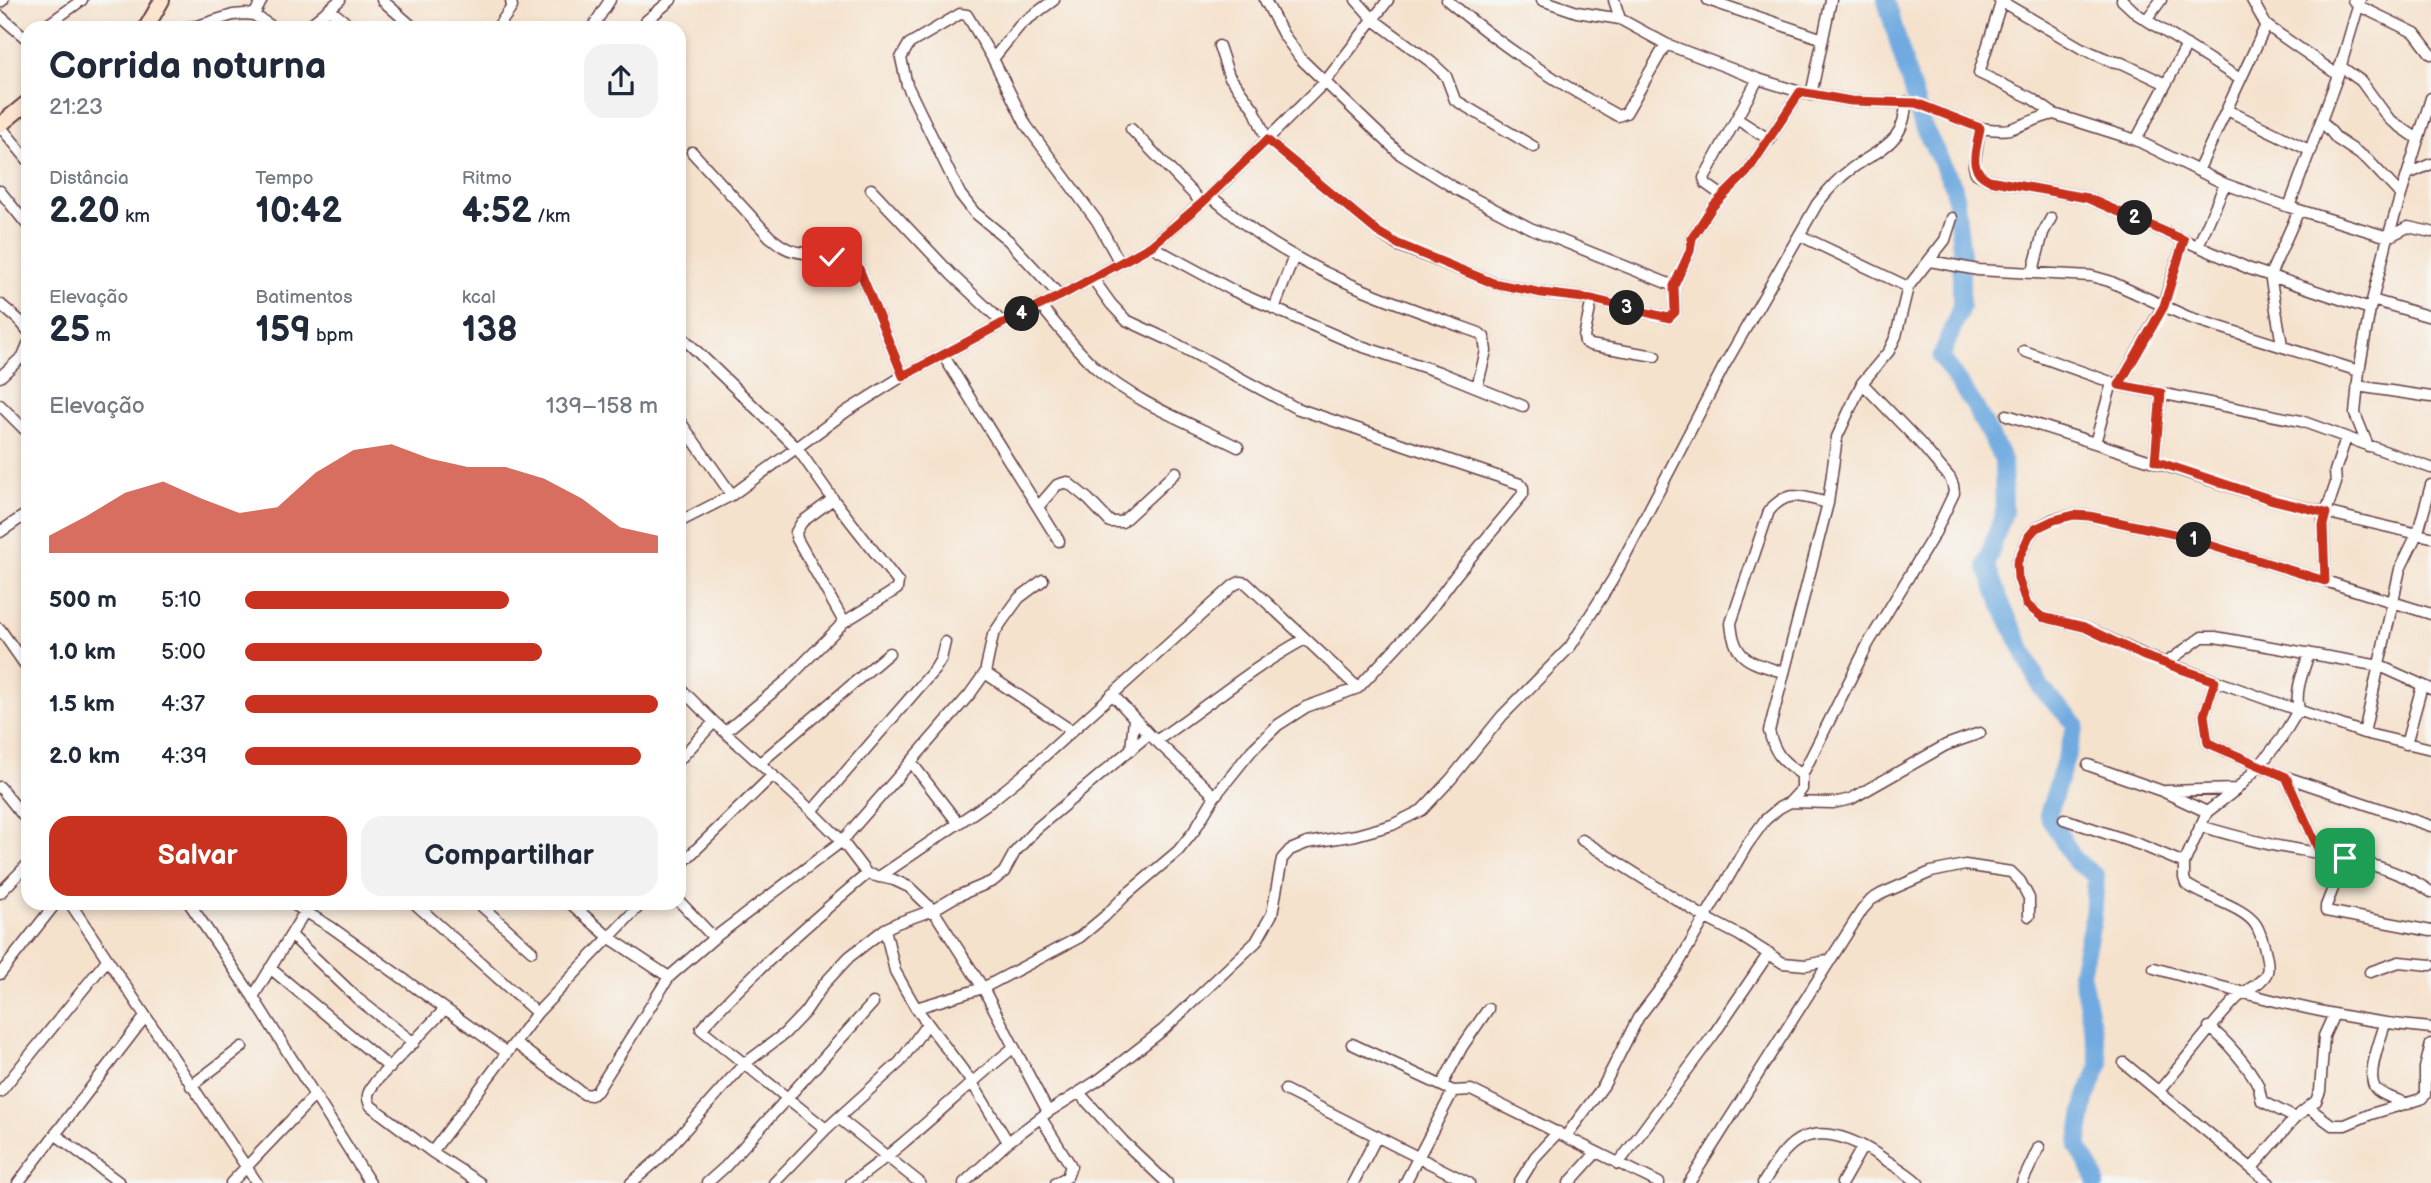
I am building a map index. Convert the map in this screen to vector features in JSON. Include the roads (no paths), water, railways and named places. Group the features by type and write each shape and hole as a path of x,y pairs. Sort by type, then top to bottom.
{"street":[{"path":"53,21 82,0"},
{"path":"150,21 162,0"},
{"path":"254,15 262,0"},
{"path":"314,21 340,0"},
{"path":"382,0 406,21"},
{"path":"502,21 512,8 511,0"},
{"path":"596,21 610,0"},
{"path":"646,21 671,0"},
{"path":"993,59 1030,15 1054,0"},
{"path":"1265,0 1283,34 1301,59 1400,154 1456,189 1530,228 1674,286"},
{"path":"1356,0 1374,20 1446,76 1455,100 1534,147"},
{"path":"686,518 732,495 847,411 903,376 1093,279 1151,246 1206,200 1325,82 1388,0"},
{"path":"1447,0 1521,58 1618,116 1626,113 1666,44"},
{"path":"1542,0 1577,12 1620,19 1666,44 1758,79 1811,95 1851,101 1906,102 1980,128 2011,129 2041,116 2054,114"},
{"path":"1613,0 1620,19"},
{"path":"1603,15 1613,0"},
{"path":"1708,0 1823,39"},
{"path":"1811,95 1830,0"},
{"path":"2166,84 2122,62 2110,61 2081,48 2001,0 1979,73 2031,98 2054,114 2136,141 2225,184 2294,209 2388,237 2408,228 2431,232"},
{"path":"2122,0 2240,79"},
{"path":"2147,19 2161,0"},
{"path":"2252,0 2266,25 2339,71 2361,81 2389,119 2418,139"},
{"path":"2283,345 2270,275 2339,71 2357,2 2415,33 2431,54"},
{"path":"329,9 344,21"},
{"path":"1060,296 1009,241 974,212 960,194 907,85 901,66 903,52 909,44 963,13 967,15 993,59 1026,125 1097,221 1120,263"},
{"path":"216,21 233,15 254,15 263,21"},
{"path":"0,16 21,33"},
{"path":"2198,171 2266,25"},
{"path":"1219,46 1229,76 1254,109 1267,140 1378,232 1398,244 1493,283 1592,299 1669,318 1675,312 1674,286 1690,251 1692,238 1713,206 1747,172 1800,92"},
{"path":"2136,141 2187,46"},
{"path":"1723,196 1706,184 1704,178 1758,79"},
{"path":"2368,446 2355,414 2359,371 2371,304 2400,194 2431,98"},
{"path":"964,1183 1008,1142 1044,1115 1080,1094 1163,1030 1256,942 1272,914 1282,859 1290,850 1307,843 1356,835 1392,825 1422,810 1502,716 1570,648 1613,579 1724,366 1817,204 1832,185 1850,169 1882,149 1901,130 1906,120 1906,102"},
{"path":"21,108 0,125 21,151"},
{"path":"2227,110 2311,151"},
{"path":"1737,119 1770,140"},
{"path":"2322,121 2337,139 2367,159 2400,194"},
{"path":"1980,128 1974,166 1981,177 2087,198 2270,275 2371,304 2431,317"},
{"path":"1131,129 1206,200 1294,256 1374,295 1479,333 1484,337 1486,351 1477,387"},
{"path":"692,152 770,237 784,248 849,259 858,266 903,376"},
{"path":"2408,174 2431,164"},
{"path":"2199,246 2225,184"},
{"path":"871,189 952,275 1003,323"},
{"path":"0,191 21,217"},
{"path":"1802,775 1780,759 1773,748 1769,731 1782,672 1828,503 1837,437 1862,383 1889,351 1896,336 1908,287 1930,261 1950,230 1952,218"},
{"path":"2033,271 2043,233 2051,218"},
{"path":"1799,235 1908,287"},
{"path":"2095,443 2115,384 2164,306 2184,240"},
{"path":"1151,246 1234,291 1355,344 1523,406"},
{"path":"1274,309 1294,256"},
{"path":"1930,261 1978,270 2091,276 2228,331 2283,345 2359,371"},
{"path":"916,1008 983,988 1080,937 1104,917 1178,851 1194,831 1215,796 1252,750 1278,725 1306,708 1358,688 1427,614 1523,494 1520,484 1296,408 1126,320 1093,279"},
{"path":"1592,299 1585,342 1656,356"},
{"path":"0,304 21,322"},
{"path":"1040,305 1077,349 1099,370 1128,391 1238,447"},
{"path":"686,341 797,448 895,578 898,586 844,622 785,682 726,732"},
{"path":"2024,351 2115,384 2301,421 2431,468"},
{"path":"943,355 1059,541"},
{"path":"0,377 21,358"},
{"path":"1519,1183 1535,1157 1562,1134 1604,1085 1638,1018 1676,968 1765,820 1790,802 1802,789 1802,775 1868,644 1935,533 1954,493 1950,478 1862,383"},
{"path":"2357,386 2431,397"},
{"path":"2155,461 2161,393"},
{"path":"0,405 21,426"},
{"path":"2007,415 2273,500 2431,537"},
{"path":"686,429 732,495"},
{"path":"2325,581 2323,525 2336,483 2335,471 2346,438"},
{"path":"1038,507 1057,485 1067,482 1088,499 1110,523 1122,522 1176,472"},
{"path":"2364,733 2400,569 2418,532 2431,485"},
{"path":"1782,672 1747,661 1738,651 1732,637 1731,623 1769,511 1777,501 1796,495 1828,503"},
{"path":"833,499 802,522 796,532 797,540 844,622"},
{"path":"2431,614 2174,534 2089,516 2074,515 2035,529 2017,563 2018,578 2027,605 2042,617 2084,627 2166,663 2364,733 2431,749"},
{"path":"0,532 21,521"},
{"path":"514,1043 584,1094 591,1095 597,1091 669,977 714,938 842,841 985,673 993,635 1019,598 1043,580"},
{"path":"879,877 991,801 1240,582 1246,583 1358,688"},
{"path":"0,629 21,658"},
{"path":"2166,663 2207,636 2380,666 2426,687 2406,744"},
{"path":"631,1183 662,1157 743,1065 784,1034 849,957 885,929 993,881 1004,873 1015,852 1036,829 1131,750 1206,706 1249,673 1305,639"},
{"path":"812,811 935,669 941,659 945,642"},
{"path":"760,763 888,653"},
{"path":"2299,709 2296,701 2309,653"},
{"path":"985,673 1072,731"},
{"path":"2215,681 2204,715 2208,743 2286,777 2431,826"},
{"path":"686,694 812,811 842,841 867,874 909,887 933,909 983,988 1071,1166 1067,1177 1056,1183"},
{"path":"1112,694 1152,737 1215,796"},
{"path":"2159,1091 2193,1052 2209,1027 2242,993 2263,979 2267,973 2268,966 2256,925 2247,916 2186,884 2184,863 2207,812 2260,765 2281,740 2299,709"},
{"path":"1131,750 1134,719"},
{"path":"686,752 714,722"},
{"path":"1790,802 1833,803 1851,799 1946,745 1980,733"},
{"path":"911,762 958,823"},
{"path":"2088,765 2207,812"},
{"path":"686,859 773,775"},
{"path":"2286,777 2320,853"},
{"path":"0,787 21,813"},
{"path":"2162,792 2236,789"},
{"path":"2064,819 2184,863"},
{"path":"2200,826 2247,840 2345,858 2409,879 2431,892"},
{"path":"1582,840 1783,963 1793,965 1831,960"},
{"path":"2345,858 2326,911 2431,931"},
{"path":"1689,1183 1871,900 1947,867 1965,865 2011,872 2020,881 2029,898 2029,916"},
{"path":"0,893 21,871"},
{"path":"826,1129 701,1029 799,931 867,874"},
{"path":"686,908 714,938"},
{"path":"0,974 50,910"},
{"path":"75,910 257,1183"},
{"path":"194,910 253,997 370,1183"},
{"path":"253,997 305,910"},
{"path":"311,910 507,1053"},
{"path":"422,910 537,1013"},
{"path":"486,910 531,951"},
{"path":"578,910 610,938 669,977"},
{"path":"432,1152 537,1013 636,910"},
{"path":"885,929 895,971 916,1008 971,1081 1008,1142"},
{"path":"290,934 358,999 414,1043"},
{"path":"1618,1164 1769,953"},
{"path":"0,1092 107,960"},
{"path":"2370,972 2399,962 2431,965"},
{"path":"270,968 390,1068"},
{"path":"2154,968 2242,993 2334,1014 2385,1024 2431,1028"},
{"path":"707,1183 725,1167 873,1003"},
{"path":"446,1009 367,1094 367,1101 370,1107 432,1152 480,1183"},
{"path":"1443,1085 1461,1047 1488,1009"},
{"path":"2252,1168 2295,1118 2316,1101 2320,1091 2322,1048 2334,1014"},
{"path":"18,1183 145,1017"},
{"path":"774,1183 826,1129 900,1062 928,1024"},
{"path":"2385,1024 2372,1073 2373,1086 2377,1091 2408,1104"},
{"path":"2209,1027 2228,1042 2259,1088 2262,1101 2295,1118"},
{"path":"1352,1044 1453,1091 1471,1090 1659,1183"},
{"path":"2309,1108 2336,1126 2428,1096 2425,1068 2431,1044"},
{"path":"191,1086 242,1047"},
{"path":"851,1183 888,1157 971,1081 1013,1048"},
{"path":"2124,1063 2269,1183"},
{"path":"1285,1090 1469,1183"},
{"path":"1405,1183 1453,1091"},
{"path":"1080,1094 1123,1141 1167,1183"},
{"path":"231,1183 315,1095"},
{"path":"840,1119 920,1183"},
{"path":"55,1134 120,1183"},
{"path":"1763,1183 1785,1151 1799,1140 1819,1134 1845,1138 1863,1146 1918,1183"},
{"path":"1353,1183 1377,1136"},
{"path":"1842,1183 1863,1146"},
{"path":"2022,1183 2039,1147"},
{"path":"1569,1183 1596,1153"}],"waterway":[{"path":"1886,0 1922,124 1954,187 1961,247 1961,307 1941,357 1974,405 2003,460 2004,512 1986,565 2041,688 2076,725 2048,815 2075,861 2096,876 2093,918 2081,973 2100,1064 2086,1099 2078,1146 2096,1183"}]}
